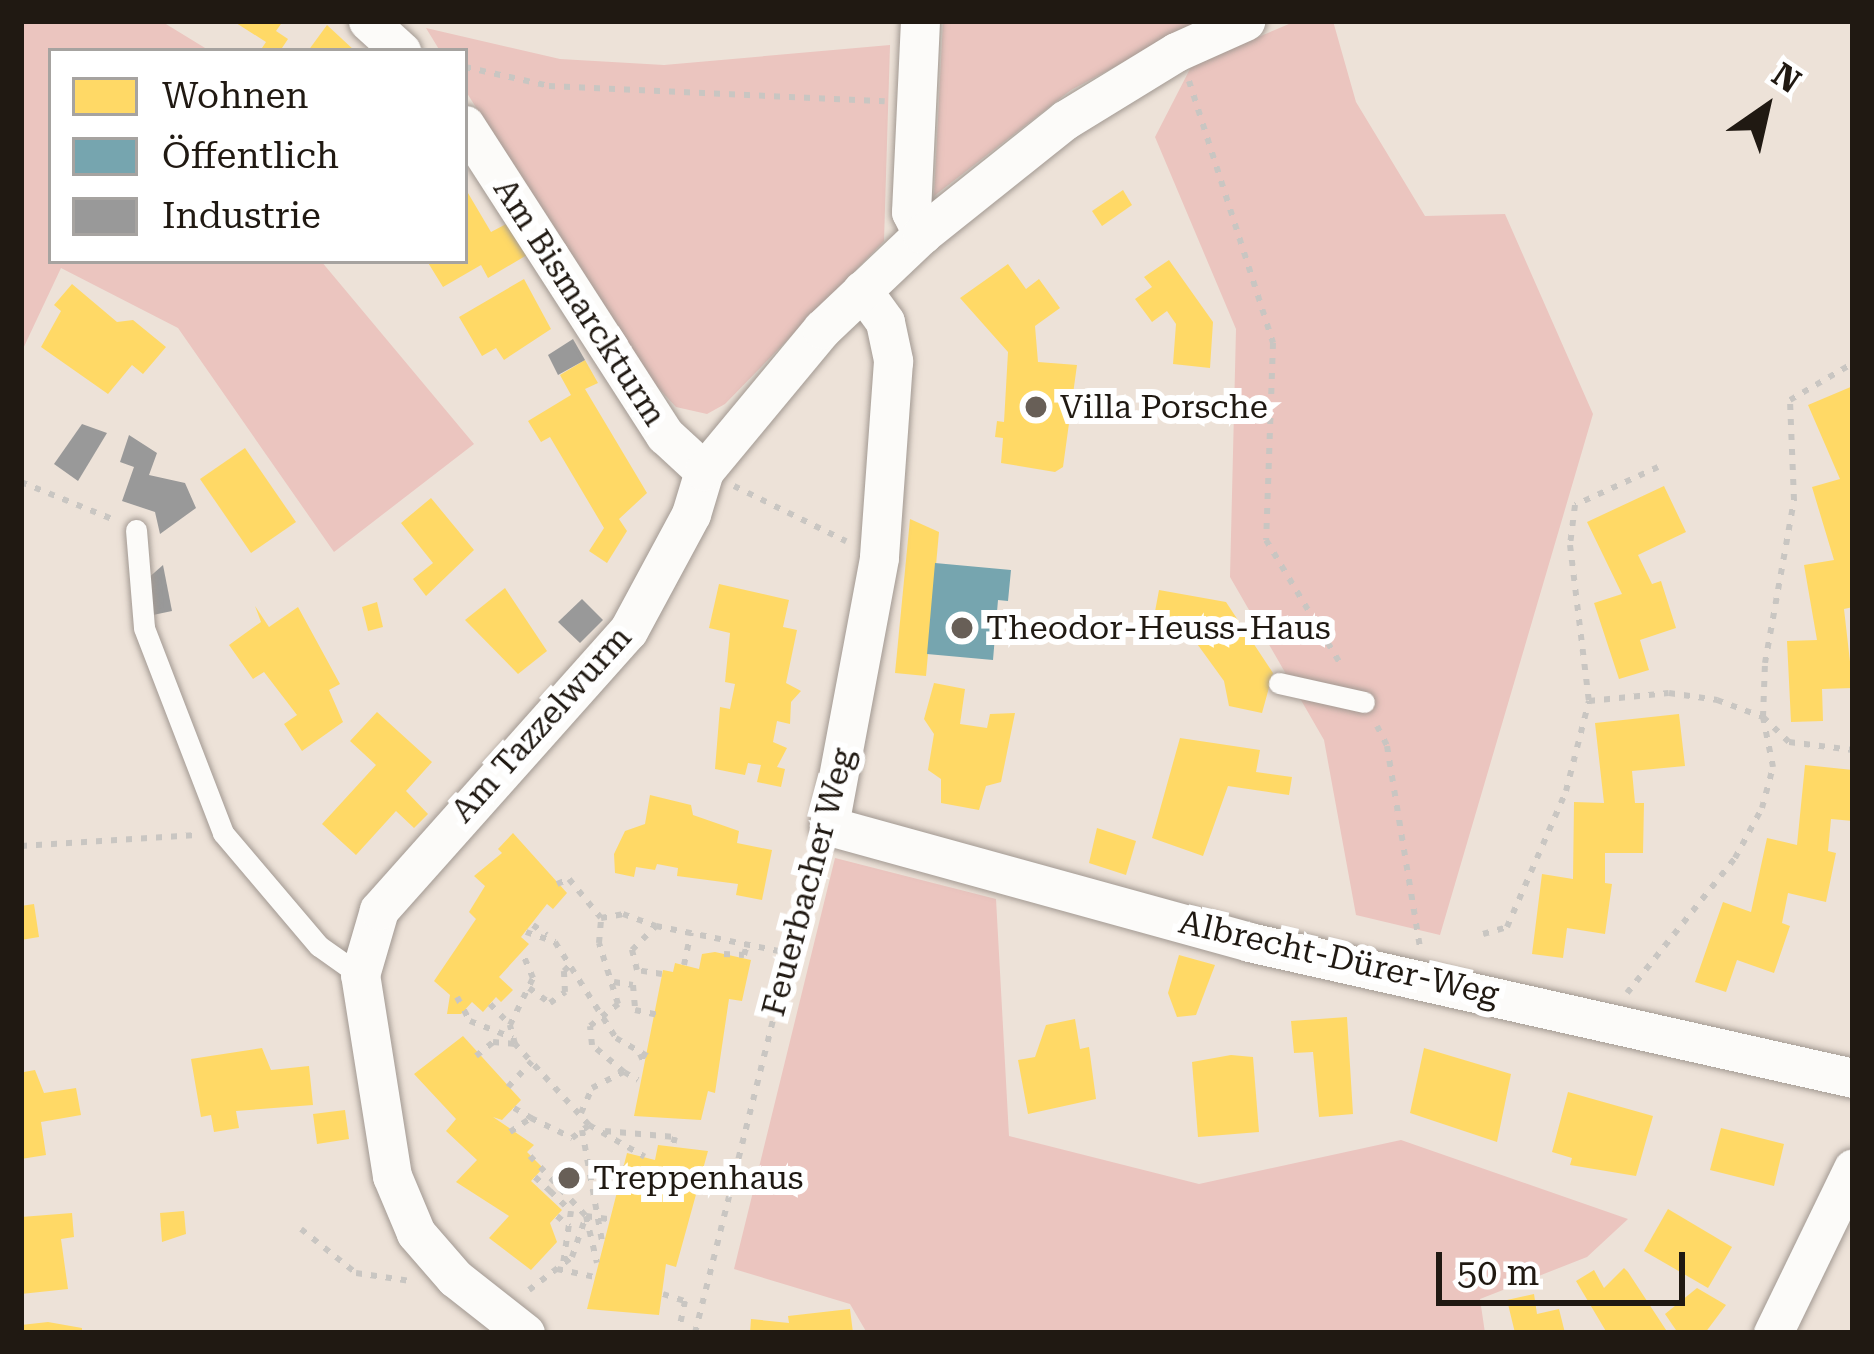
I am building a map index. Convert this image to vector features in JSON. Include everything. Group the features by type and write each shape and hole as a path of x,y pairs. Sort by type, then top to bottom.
{"street":[{"path":"368,21 398,48"},
{"path":"920,21 910,212 922,234"},
{"name":"Am Tazzelwurm","path":"521,1315 455,1278 416,1233 392,1176 360,976 379,910 628,631 691,514 704,471 768,388 862,290 922,234 1065,120 1176,52 1245,21"},
{"name":"Am Bismarckturm","path":"468,129 665,434 704,471"},
{"name":"Feuerbacher Weg","path":"829,826 879,557 893,361 885,322 862,290"},
{"name":"Albrecht-Dürer-Weg","path":"829,826 1249,942 1606,1017 1853,1078"},
{"path":"1773,1333 1853,1168"}],"lane":[{"path":"136,530 144,628 223,833 319,946 360,976"},
{"path":"1279,683 1364,702"}],"path":[{"path":"1176,52 1273,343 1266,540 1387,746 1426,981"},
{"path":"468,68 548,86 874,100"},
{"path":"1606,1017 1735,859 1753,825 1773,767 1763,717 1794,500 1790,400 1853,363"},
{"path":"1483,934 1507,927 1566,791 1588,701 1570,545 1575,505 1658,467"},
{"path":"704,471 879,557"},
{"path":"21,482 136,530"},
{"path":"1588,701 1669,693 1763,717 1789,742 1853,749"},
{"name":"Feuerbacher Weg","path":"695,1333 817,845 829,826"},
{"path":"21,846 223,833"},
{"path":"557,884 569,880 601,918 599,943 618,1004 604,1010 590,1026 592,1045 638,1080"},
{"path":"601,918 623,914 656,926 790,953"},
{"path":"532,925 572,962 604,1010 616,1038 645,1056 646,1067"},
{"path":"656,926 632,950 637,970 662,974"},
{"path":"526,932 547,935"},
{"path":"684,965 691,933"},
{"path":"724,954 744,955 747,945"},
{"path":"510,1025 529,988 532,961 522,952"},
{"path":"529,988 550,1003 565,992 564,971 572,962"},
{"path":"614,982 620,977 633,986 635,1010 658,1015"},
{"path":"457,997 470,1021 514,1041 580,1113 602,1241"},
{"path":"490,1004 510,1025 514,1041"},
{"path":"476,1057 494,1042 514,1041"},
{"path":"508,1087 532,1061"},
{"path":"580,1113 592,1088 624,1072"},
{"path":"514,1108 572,1138 585,1128 676,1137 672,1148"},
{"path":"510,1132 531,1118"},
{"path":"605,1131 645,1157"},
{"path":"530,1156 572,1210 560,1266"},
{"path":"579,1177 624,1168"},
{"path":"535,1177 568,1190 586,1216 597,1263"},
{"path":"557,1216 569,1226"},
{"path":"521,1315 577,1250 586,1216"},
{"path":"586,1216 613,1220"},
{"path":"301,1229 322,1250 371,1276"},
{"path":"560,1266 594,1277"},
{"path":"663,1294 685,1301 678,1333"}],"shaded area":[{"path":"21,21 161,21 205,48 48,48 48,264 324,264 474,444 334,552 178,328 61,268 21,353"},
{"path":"943,21 1201,21 1071,90 934,196"},
{"path":"1296,21 1333,21 1356,102 1425,216 1505,214 1593,414 1440,935 1356,915 1324,740 1230,577 1236,329 1155,137 1192,65"},
{"path":"426,28 560,59 664,65 890,45 884,241 725,404 707,414 676,407 641,369 468,95 468,48 438,48"},
{"path":"835,858 996,899 1009,1136 1199,1184 1401,1140 1628,1219 1587,1257 1480,1299 1485,1333 867,1333 850,1304 734,1269"}],"building: Wohnen":[{"path":"233,21 283,21 276,31 288,39 282,48 262,48 266,42"},
{"path":"327,25 352,48 310,48"},
{"path":"1123,190 1132,205 1102,226 1092,211"},
{"path":"468,193 491,232 508,223 527,255 488,278 481,265 443,287 429,264 468,264"},
{"path":"1169,260 1213,322 1210,368 1173,364 1176,324 1167,311 1152,322 1135,299 1152,287 1144,277"},
{"path":"1008,264 1026,289 1039,279 1060,308 1035,326 1038,362 1077,365 1063,467 1055,472 1001,463 1003,438 995,437 997,421 1004,422 1008,352 960,298"},
{"path":"524,279 551,329 504,360 496,348 482,356 459,317"},
{"path":"72,284 117,322 133,320 166,347 143,374 132,365 108,394 41,347 61,311 54,305"},
{"path":"585,360 598,383 585,389 647,493 619,519 627,531 607,563 589,551 604,528 550,437 541,442 528,421 571,395 560,375"},
{"path":"1853,386 1853,607 1844,609 1853,688 1822,689 1823,721 1791,722 1787,641 1817,640 1804,565 1834,560 1812,487 1840,479 1808,405"},
{"path":"245,448 296,522 251,553 200,479"},
{"path":"1664,486 1686,532 1638,555 1652,584 1661,581 1676,628 1640,640 1649,670 1619,679 1594,603 1622,594 1587,522"},
{"path":"431,498 474,550 426,596 413,579 433,563 401,523"},
{"path":"910,519 939,532 926,676 895,673"},
{"path":"719,584 789,600 783,627 797,630 786,683 801,691 791,702 790,724 777,721 773,742 787,748 777,767 785,769 781,787 757,782 761,765 748,763 745,775 715,769 720,707 730,709 735,684 725,682 730,633 709,628"},
{"path":"505,588 547,651 518,674 465,620"},
{"path":"1159,590 1226,602 1273,673 1262,713 1229,706 1224,681 1195,641 1151,633"},
{"path":"377,602 383,627 368,631 362,607"},
{"path":"255,606 269,627 298,607 340,684 329,690 343,722 302,751 284,724 297,715 264,672 253,679 229,645 261,622"},
{"path":"934,683 965,689 960,724 987,728 990,714 1015,713 1001,782 986,786 979,810 941,803 941,779 928,770 934,734 924,719"},
{"path":"377,712 432,762 406,791 428,814 414,828 396,811 356,855 322,824 376,765 350,741"},
{"path":"1679,714 1685,766 1632,771 1635,803 1644,803 1643,853 1605,853 1605,883 1612,884 1605,934 1567,928 1563,958 1532,954 1542,874 1573,879 1574,802 1604,803 1595,723"},
{"path":"1180,738 1260,750 1256,772 1292,777 1289,795 1228,786 1203,856 1152,838"},
{"path":"1805,765 1853,770 1853,821 1831,819 1828,851 1836,853 1826,902 1788,893 1782,923 1790,926 1774,973 1737,960 1726,992 1695,982 1723,902 1751,912 1767,838 1797,845"},
{"path":"650,795 691,805 693,815 739,831 737,843 772,850 762,900 736,895 738,884 677,876 678,868 657,864 655,870 636,867 634,877 615,873 614,854 625,831 645,824"},
{"path":"1097,828 1136,841 1126,875 1089,863"},
{"path":"513,833 567,893 553,909 547,904 521,937 529,944 499,977 513,990 501,1002 496,997 483,1012 472,1002 461,1014 447,1014 450,995 434,981 476,919 469,912 485,886 474,876 502,853 498,849"},
{"path":"34,904 39,937 21,940 21,906"},
{"path":"702,954 751,960 742,1001 729,999 715,1093 708,1091 701,1120 634,1116 663,970 673,972 675,963 699,969"},
{"path":"1179,955 1215,965 1196,1015 1177,1017 1168,993"},
{"path":"1347,1017 1353,1114 1319,1117 1313,1052 1294,1053 1291,1021"},
{"path":"1075,1019 1080,1049 1089,1047 1096,1099 1028,1114 1018,1060 1035,1057 1046,1025"},
{"path":"463,1036 521,1100 502,1120 493,1117 534,1145 527,1152 543,1168 531,1181 562,1210 550,1223 557,1242 531,1270 489,1238 509,1216 456,1182 477,1160 446,1131 456,1119 414,1074"},
{"path":"262,1048 271,1070 309,1066 313,1105 236,1111 239,1128 214,1132 211,1115 201,1117 191,1059"},
{"path":"1424,1048 1511,1074 1497,1142 1410,1113"},
{"path":"1231,1055 1253,1057 1259,1132 1198,1137 1192,1062"},
{"path":"35,1070 44,1093 76,1088 81,1115 41,1122 46,1155 21,1159 21,1087 24,1072"},
{"path":"1568,1092 1653,1116 1636,1176 1570,1165 1572,1158 1552,1152"},
{"path":"345,1110 349,1139 317,1144 313,1114"},
{"path":"1721,1128 1784,1144 1774,1186 1710,1170"},
{"path":"658,1145 708,1151 676,1267 666,1264 659,1315 587,1309 627,1153 655,1160"},
{"path":"1668,1209 1732,1247 1708,1288 1644,1251"},
{"path":"184,1211 186,1234 162,1242 160,1213"},
{"path":"72,1213 74,1237 61,1239 68,1289 21,1294 21,1217"},
{"path":"1624,1268 1668,1333 1607,1333 1576,1281 1594,1270 1604,1288"},
{"path":"1697,1288 1726,1305 1705,1333 1678,1333 1665,1314"},
{"path":"1534,1294 1537,1314 1559,1309 1565,1333 1515,1333 1507,1300"},
{"path":"850,1309 853,1333 750,1333 751,1319 789,1323 788,1316"},
{"path":"48,1322 82,1328 82,1333 21,1333 21,1325"}],"building: Öffentlich":[{"name":"Theodor-Heuss-Haus","path":"935,563 1011,570 1008,601 998,600 993,660 927,654"}],"building: Industrie":[{"path":"573,339 585,360 558,375 548,355"},
{"path":"82,424 107,433 78,481 54,464"},
{"path":"129,435 157,453 149,475 185,483 196,508 160,534 155,512 122,501 134,467 120,462"},
{"path":"163,565 172,611 153,615 146,580"},
{"path":"582,599 603,620 580,643 558,622"}],"place":[{"name":"Villa Porsche","path":"1036,407"},
{"name":"Theodor-Heuss-Haus","path":"962,628"},
{"name":"Treppenhaus","path":"569,1178"}]}
